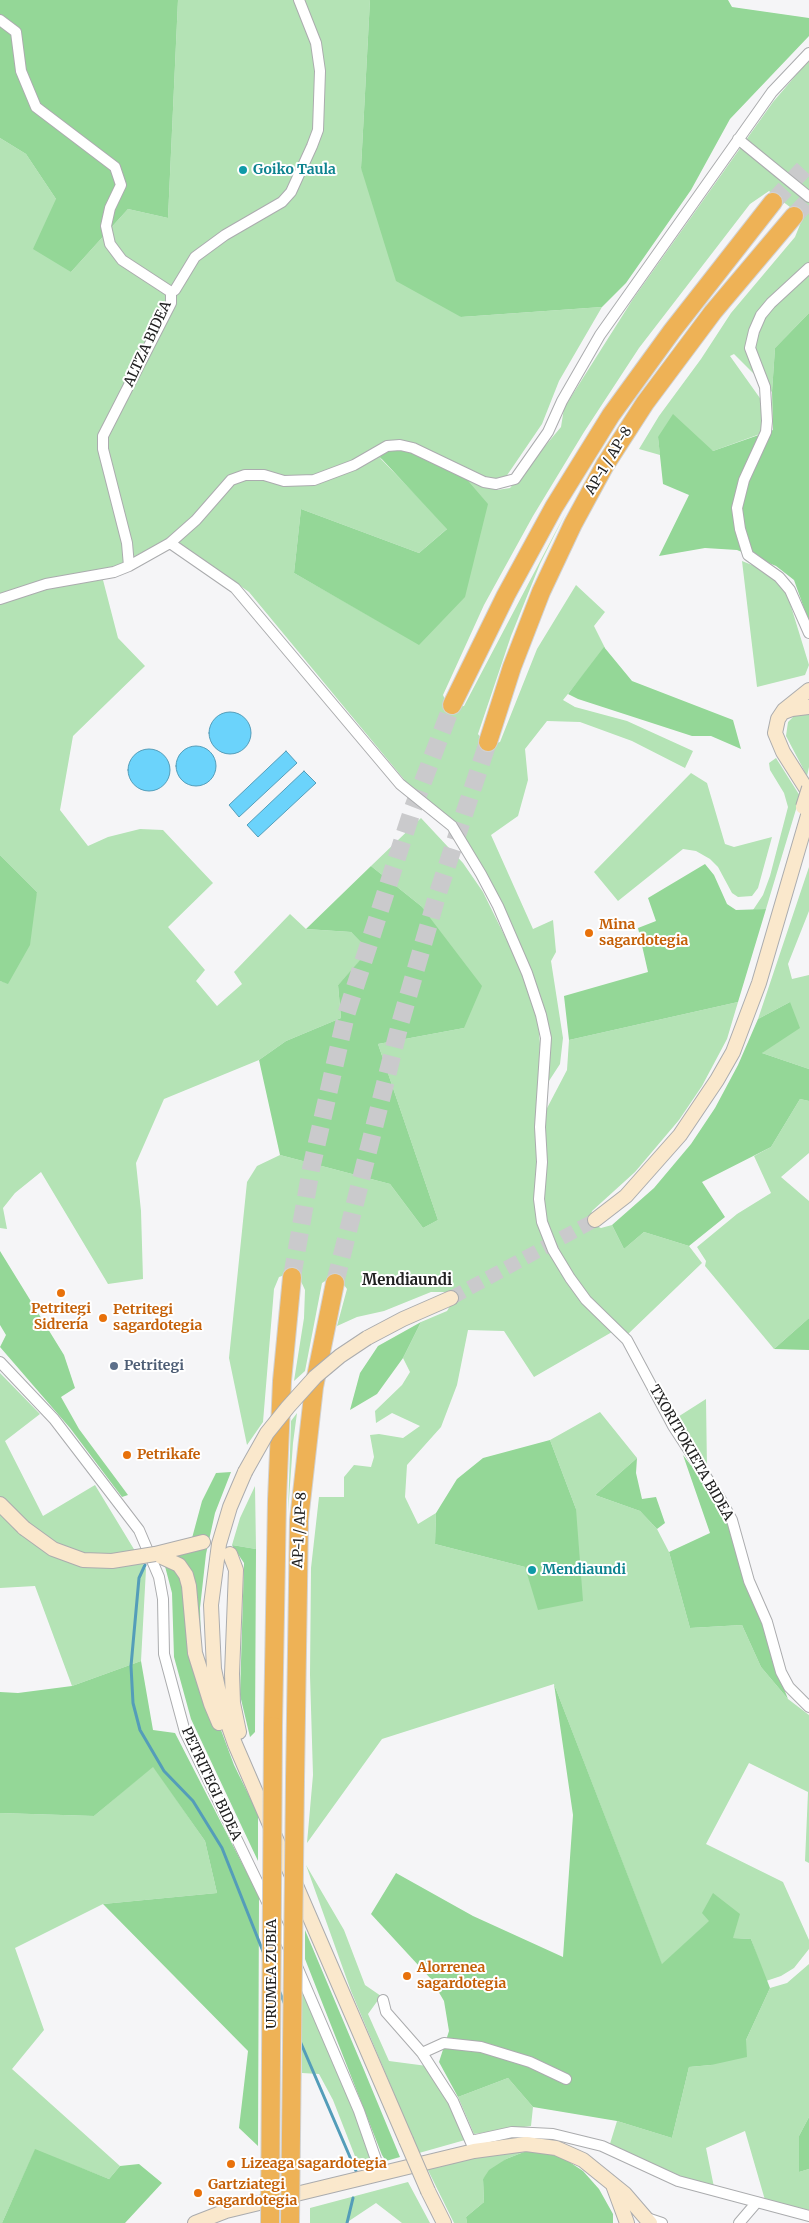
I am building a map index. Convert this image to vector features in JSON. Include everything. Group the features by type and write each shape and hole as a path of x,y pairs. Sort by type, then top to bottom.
{"highway":[{"name":"AP-1 / AP-8","path":"452,705 506,595 554,507 611,416 672,331 773,202"},
{"name":"AP-1 / AP-8","path":"488,742 512,668 541,592 573,524 605,465 645,403 713,312 794,216"},
{"name":"AP-1 / AP-8","path":"273,1726 276,1500 282,1380 292,1277"},
{"name":"AP-1 / AP-8","path":"296,1780 299,1520 314,1387 335,1283"},
{"name":"URUMEA ZUBIA","path":"270,2223 273,1726"},
{"name":"URUMEA ZUBIA","path":"290,2223 296,1780"}],"main road":[{"path":"809,690 788,705 780,716 776,728 778,741 809,793"},
{"path":"780,716 792,708 809,707"},
{"path":"595,1220 626,1196 680,1135 699,1109 732,1052 747,1019 792,876 807,811 809,788"},
{"path":"766,961 770,934 807,811"},
{"path":"792,876 809,841"},
{"path":"444,2223 406,2140 235,1744 222,1708 214,1669 211,1604 219,1544 230,1507 245,1472 268,1433 288,1407 315,1377 340,1356 367,1338 403,1319 451,1298"},
{"path":"0,1504 24,1528 53,1549 83,1560 112,1561 155,1554 203,1542"},
{"path":"155,1554 179,1565 186,1574 189,1586 192,1635 200,1671 223,1731 235,1744"},
{"path":"230,1554 236,1570 233,1703 238,1728 249,1758 254,1786"},
{"path":"195,2223 226,2211 381,2174 472,2146 516,2144 556,2148 583,2160 612,2182 649,2222"},
{"path":"612,2182 627,2223"}],"street":[{"path":"171,292 175,290 195,257 225,235 282,202 291,192 312,146 318,130 320,71 316,43 299,0"},
{"name":"ALTZA BIDEA","path":"0,20 16,32 21,71 36,108 115,167 120,185 110,208 106,226 110,244 122,260 171,292 171,302 104,436 103,449 127,544 129,566"},
{"path":"0,599 46,584 114,572 129,566 170,543 196,520 230,480 245,475 264,475 284,481 314,480 354,465 387,446 413,448 484,482 507,483 522,471 548,432 562,401 600,334 772,92 809,52"},
{"path":"738,139 809,197"},
{"path":"809,268 771,303 761,315 754,331 750,348 765,387 767,420 762,441 744,480 737,508 740,529 748,555 779,577 790,590 809,633"},
{"name":"TXORITOKIETA BIDEA","path":"170,543 236,588 400,784 452,826 498,906 527,973 541,1015 546,1038 539,1199 542,1222 554,1250 586,1300 627,1340 673,1426 720,1498 732,1520 749,1581 767,1622 781,1672 789,1687 809,1707"},
{"name":"PETRITEGI BIDEA","path":"0,1362 54,1419 138,1530 159,1577 163,1599 164,1654 185,1732 313,2000 359,2111 381,2174"},
{"path":"383,2000 386,2012 422,2053 453,2101 472,2146 512,2132 553,2134 602,2146 678,2181 809,2216"},
{"path":"422,2053 444,2043 481,2046 530,2062 566,2079"},
{"path":"739,2223 757,2202"},
{"path":"649,2222 662,2223"}],"green space":[{"path":"0,0 178,0 168,218 128,209 71,272 33,249 56,199 26,154 0,138"},
{"path":"178,0 370,0 361,168 461,317 602,307 559,381 542,424 497,490 510,488 561,427 564,408 633,299 773,102 809,60 809,313 775,348 772,392 734,354 730,356 762,401 764,416 760,434 713,451 658,437 660,455 639,449 659,416 701,359 731,313 795,237 803,217 769,191 750,204 639,348 584,432 533,516 484,605 443,695 449,708 464,706 566,512 540,564 511,636 478,734 487,746 500,742 537,649 576,585 605,612 594,626 605,648 563,700 575,707 627,721 693,751 685,768 632,741 580,722 547,721 525,749 528,780 518,816 491,835 533,929 553,920 556,952 551,961 563,1038 560,1064 547,1084 550,1040 526,961 491,883 475,854 454,821 407,783 249,592 171,537 109,570 0,596 0,138 26,154 56,199 71,272 128,209 168,218","holes":["380,458 487,504 419,644 294,573 301,509 419,553 448,528"]},
{"path":"370,0 728,0 732,7 809,18 809,36 730,119 691,190 626,283 602,307 461,317 396,281 361,168"},
{"path":"809,313 809,622 794,580 776,566 737,550 705,548 659,556 689,495 663,484 658,437 673,414 713,451 773,430 772,392 775,348"},
{"path":"389,450 406,450 463,475 488,504 465,597 419,645 294,573 301,509 419,553 447,529 380,457"},
{"path":"742,561 773,576 786,590 809,665 805,675 757,687"},
{"path":"103,580 118,638 145,666 73,736 60,810 88,846 108,837 140,829 163,830 213,883 168,927 205,970 196,981 217,1006 242,984 234,972 290,914 306,929 351,932 370,950 338,985 341,1018 286,1041 259,1060 164,1099 136,1163 141,1211 143,1279 108,1284 41,1172 15,1193 3,1208 7,1229 0,1228 0,981 8,983 37,892 0,855 0,603 58,584"},
{"path":"604,647 632,681 733,720 741,749 711,736 692,736 578,699 568,694"},
{"path":"803,713 809,715 809,767 807,776 786,736 788,722 794,716"},
{"path":"776,758 800,796 766,909 753,910 763,895 770,876 788,807 784,793 770,770 769,763"},
{"path":"691,773 707,783 725,844 734,847 772,837 758,888 752,896 738,897 732,893 718,867 710,859 696,851 683,849 618,901 594,872"},
{"path":"421,818 463,863 483,892 517,961 538,1021 540,1044 536,1129 537,1170 546,1242 612,1332 534,1377 504,1331 468,1330 457,1385 441,1427 407,1465 405,1497 418,1524 436,1513 435,1544 525,1567 576,1509 550,1440 600,1412 637,1458 595,1495 640,1511 657,1529 669,1552 690,1628 742,1625 761,1667 788,1699 809,1715 809,1863 805,1861 808,1792 749,1763 706,1844 783,1882 809,1940 809,1949 794,1968 781,1976 766,1981 751,1939 733,1938 710,1921 662,1965 554,1684 382,1739 307,1843 313,1775 310,1675 311,1568 319,1497 344,1497 344,1477 354,1465 371,1467 374,1457 370,1435 379,1434 403,1438 420,1426 392,1413 376,1423 375,1411 402,1385 410,1372 403,1358 421,1322 447,1311 453,1301 445,1292 431,1292 384,1311 357,1317 337,1326 347,1289 341,1281 330,1278 322,1283 305,1371 294,1381 304,1318 305,1290 299,1277 288,1274 279,1277 274,1289 263,1422 247,1445 229,1358 247,1182 257,1166 280,1155 390,1184 423,1228 438,1220 378,1044 464,1028 421,906 371,866"},
{"path":"0,855 37,892 30,945 8,984 0,981"},
{"path":"705,864 714,875 727,904 736,910 766,909 738,1002 569,1040 564,996 648,972 638,928 656,921 648,898"},
{"path":"371,866 421,906 482,986 464,1028 378,1044 438,1220 423,1228 390,1184 280,1155 259,1060 286,1041 341,1018 338,985 369,950 351,932 306,929"},
{"path":"809,867 809,911 788,964 792,979 809,975 809,1069 762,1053 790,1002 758,1019"},
{"path":"738,1002 727,1039 702,1086 679,1120 635,1172 592,1211 589,1223 601,1228 612,1225 624,1249 644,1232 689,1246 702,1263 627,1335 589,1299 556,1248 547,1226 544,1209 545,1112 567,1070 569,1040"},
{"path":"790,1002 800,1028 762,1053 809,1069 809,1101 800,1099 771,1147 702,1182 725,1217 689,1246 644,1232 624,1249 612,1225 654,1188 691,1144 715,1108 738,1065 758,1019"},
{"path":"800,1099 809,1101 809,1153 781,1177 809,1201 809,1318 774,1349 705,1266 706,1261 697,1247 737,1214 771,1193 754,1156 771,1147"},
{"path":"0,1251 64,1355 75,1388 61,1397 79,1429 128,1495 122,1497 70,1428 0,1347 6,1335 0,1325"},
{"path":"809,1318 809,1350 774,1349"},
{"path":"421,1322 403,1358 377,1394 350,1410 360,1373 378,1346"},
{"path":"0,1373 40,1414 5,1441 43,1516 95,1485 146,1569 141,1661 72,1686 35,1586 0,1588"},
{"path":"706,1399 707,1470 673,1420"},
{"path":"297,1413 293,1443 288,1513 291,1421"},
{"path":"550,1440 576,1509 583,1601 538,1610 525,1567 435,1544 436,1513 457,1479 483,1458"},
{"path":"683,1455 717,1499 729,1523 764,1621 777,1671 788,1699 761,1667 742,1625 690,1628 669,1552 710,1533"},
{"path":"637,1458 636,1473 642,1499 656,1497 665,1523 657,1529 640,1511 595,1495"},
{"path":"231,1472 215,1513 206,1554 200,1608 201,1648 215,1714 234,1765 258,1814 258,1861 191,1719 174,1657 172,1593 161,1551 188,1553 202,1501 216,1473"},
{"path":"255,1486 256,1549 232,1545 240,1518"},
{"path":"232,1545 256,1549 255,1732 250,1737 240,1695 244,1563"},
{"path":"141,1661 153,1730 175,1733 259,1896 258,2146 239,2128 248,2051 103,1904 217,1893 205,1841 153,1767 94,1816 0,1813 0,1692 18,1693 72,1686"},
{"path":"554,1684 662,1964 709,1921 702,1913 713,1893 740,1914 733,1938 751,1939 770,1988 746,2040 747,2057 711,2065 689,2067 672,2138 617,2121 533,2107 508,2078 458,2097 439,2062 449,2031 444,2001 431,1979 371,1914 396,1873 473,1916 563,1957 573,1815"},
{"path":"153,1766 205,1841 217,1893 103,1904 15,1948 44,2030 12,2069 120,2166 109,2179 35,2150 2,2223 0,2223 0,1813 94,1816"},
{"path":"306,1865 344,1930 365,1985 381,1996 368,2014 389,2061 427,2066 451,2105 465,2140 419,2153 351,1991"},
{"path":"305,1930 400,2157 386,2161 382,2155 305,1959"},
{"path":"809,1964 809,2117 799,2136 799,2172 809,2169 809,2210 765,2200 745,2131 706,2148 714,2187 664,2173 609,2147 617,2121 672,2138 689,2067 711,2065 746,2040 770,1988 787,1983"},
{"path":"302,1986 355,2111 370,2156 369,2166 360,2169 333,2100 319,2074 302,2073"},
{"path":"508,2078 533,2107 531,2126 474,2134 458,2097"},
{"path":"809,2117 809,2169 799,2172 799,2136"},
{"path":"35,2149 109,2179 120,2166 139,2164 162,2183 125,2223 2,2223"},
{"path":"529,2150 506,2159 483,2179 484,2202 466,2217 467,2223 454,2223 427,2168 472,2158"},
{"path":"529,2150 562,2157 583,2171 599,2189 613,2214 613,2223 467,2223 466,2217 484,2202 483,2179 489,2170 506,2159"},
{"path":"408,2182 430,2223 402,2223 376,2203 346,2223 310,2223 310,2208"}],"water":[{"path":"226,712 234,712 245,718 251,733 245,748 234,754 226,754 215,748 209,737 209,729 215,718"},
{"path":"192,746 200,746 207,749 213,755 216,766 213,777 207,783 200,786 192,786 185,783 179,777 176,770 176,762 179,755 185,749"},
{"path":"149,749 164,755 170,770 164,785 149,791 134,785 128,770 134,755"},
{"path":"286,751 297,763 239,817 229,805"},
{"path":"304,771 316,783 258,837 247,825"}],"waterway":[{"path":"145,1565 139,1578 131,1666 133,1703 140,1730 164,1771 193,1801 222,1848 264,1954"},
{"path":"279,1990 285,2005"},
{"path":"300,2041 356,2171"},
{"path":"347,2223 353,2198"}],"tunnel":[{"path":"773,202 809,163"},
{"path":"794,216 809,200"},
{"path":"292,1277 311,1169 346,1015 413,808 452,705"},
{"path":"335,1283 400,1024 437,896 488,742"},
{"path":"451,1298 595,1220"}],"place":[{"name":"Goiko Taula","path":"243,170"},
{"name":"Mina sagardotegia","path":"589,933"},
{"name":"Petritegi Sidrería","path":"61,1293"},
{"name":"Petritegi sagardotegia","path":"103,1318"},
{"name":"Petritegi","path":"114,1366"},
{"name":"Petrikafe","path":"127,1455"},
{"name":"Mendiaundi","path":"532,1570"},
{"name":"Alorrenea sagardotegia","path":"407,1976"},
{"name":"Lizeaga sagardotegia","path":"231,2164"},
{"name":"Gartziategi sagardotegia","path":"198,2193"}],"district":[{"name":"Mendiaundi","path":"407,1281"}]}
